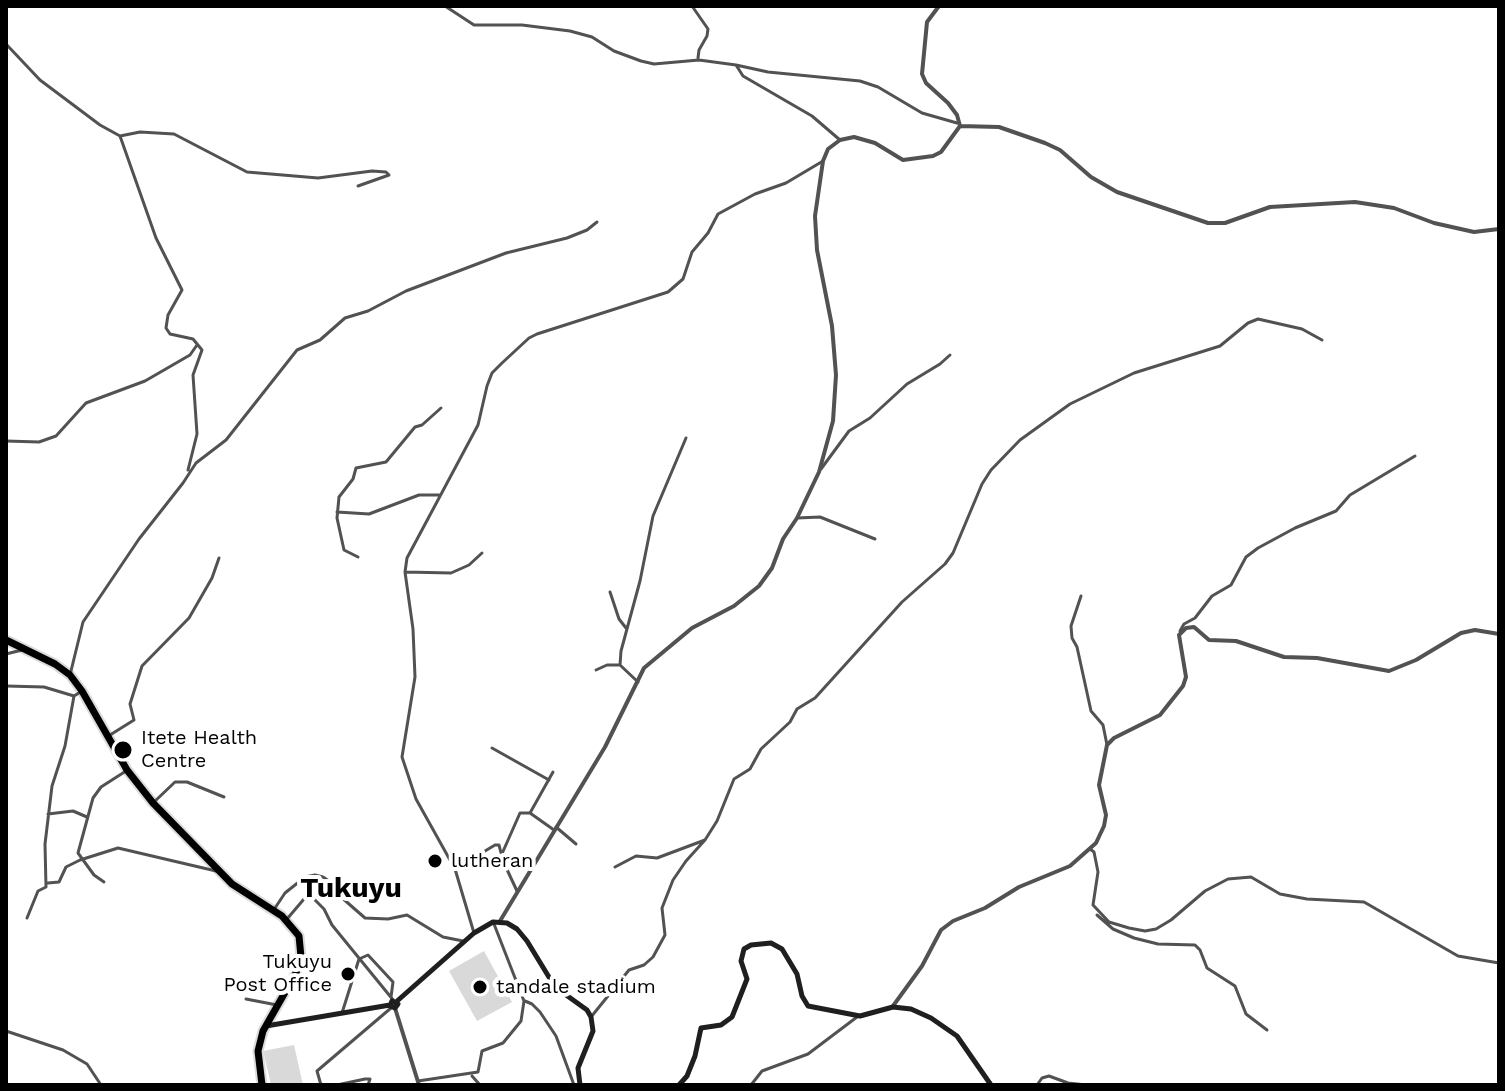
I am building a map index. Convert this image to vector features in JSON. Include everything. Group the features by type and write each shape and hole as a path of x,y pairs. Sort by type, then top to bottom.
{"highway":[{"path":"6,640 55,664 70,675 78,694 127,770 153,803 220,872 286,920 299,936 301,957 296,973 265,1027 258,1051 262,1085"}],"main road":[{"path":"265,1027 393,1003 463,941 496,922 517,929 555,987 587,1010 591,1017 593,1031 578,1068 577,1085"},
{"path":"679,1085 687,1076 695,1056 701,1028 721,1025 732,1017 747,979 741,956 744,949 771,943 782,949 797,974 802,996 808,1006 860,1016 893,1007 911,1009 957,1036 991,1085"}],"street":[{"path":"445,6 474,25 522,25 570,31 592,37 614,51 654,64 699,60 796,76 860,81 878,87 922,113 960,125 999,127 1045,143 1060,150 1091,177 1117,192 1208,223 1225,223 1282,205 1355,202 1394,208 1434,223 1474,232 1499,229"},
{"path":"692,6 708,29 697,56 699,60"},
{"path":"939,6 927,22 922,74 926,83 948,103 960,125"},
{"path":"6,44 40,80 100,125 120,136 140,132 174,134 247,172 318,178 372,171 389,175 358,186"},
{"path":"736,65 743,76 812,116 840,140"},
{"path":"286,920 304,899 311,896 324,909 332,925 393,1003 418,1083 478,1072 482,1051 503,1043 521,1021 524,1001 496,922 518,892 605,747 644,668 692,628 734,606 759,586 772,568 783,539 819,472 833,421 836,375 832,326 816,239 815,216 823,161 828,149 840,140 854,137 866,139 895,157 915,160 941,152 960,125"},
{"path":"120,136 156,238 182,290 168,315 166,328 170,334 193,339 202,350 193,375 197,434 187,474"},
{"path":"474,933 455,869 416,799 402,757 415,677 413,629 405,572 407,558 478,425 492,373 529,338 668,292 683,279 692,252 708,233 718,214 755,194 786,183 823,161"},
{"path":"70,675 83,622 139,539 196,463 226,440 297,350 320,340 345,318 368,311 406,291 506,253 567,238 597,222"},
{"path":"591,1017 629,970 644,965 653,957 665,935 662,908 673,880 717,821 734,779 750,769 761,749 790,722 797,709 815,698 902,602 945,564 982,484 1020,440 1070,404 1142,370 1220,346 1243,326 1258,319 1302,329 1322,340"},
{"path":"6,441 39,442 56,436 86,403 145,381 190,355 197,345"},
{"path":"819,472 849,431 870,418 907,384 950,355"},
{"path":"358,557 344,550 337,512 339,497 353,479 356,468 386,462 415,427 422,425 441,408"},
{"path":"620,665 653,516 686,438"},
{"path":"1107,745 1114,738 1160,715 1183,686 1186,677 1179,635 1184,624 1195,618 1212,596 1231,585 1246,557 1295,528 1336,511 1350,495 1415,456"},
{"path":"337,512 369,514 419,495 440,495"},
{"path":"797,518 820,517 875,539"},
{"path":"405,572 451,573 469,565 482,553"},
{"path":"107,737 134,720 130,704 142,666 189,618 212,578 219,558"},
{"path":"610,592 626,628"},
{"path":"893,1007 922,966 941,930 1019,887 1070,866 1090,849 1104,826 1106,815 1099,785 1107,745 1103,725 1091,711 1077,647 1072,638 1071,626 1081,596"},
{"path":"1179,635 1186,628 1194,627 1209,640 1236,641 1284,657 1317,658 1389,671 1416,660 1461,633 1475,630 1499,634"},
{"path":"6,654 24,649"},
{"path":"596,670 607,665 620,665 638,682"},
{"path":"6,686 44,687 78,694 52,786 45,844 46,887 38,891 27,918"},
{"path":"492,748 549,780"},
{"path":"104,882 80,860 78,853 93,798 101,787 127,770"},
{"path":"530,813 553,772"},
{"path":"153,803 175,782 187,782 224,797"},
{"path":"48,814 73,811 87,817"},
{"path":"501,856 520,813 530,813 576,844"},
{"path":"615,867 636,856 657,858 705,840"},
{"path":"455,869 499,845 518,892"},
{"path":"46,883 59,882 66,867 80,860 118,848 220,872"},
{"path":"1090,849 1094,852 1098,872 1092,898 1105,924 1134,938 1158,944 1195,945 1207,968 1235,986 1246,1014 1267,1030"},
{"path":"273,911 285,893 305,877 315,875 332,883 341,897 365,918 388,919 407,915 443,937 463,941"},
{"path":"1096,911 1109,922 1145,931 1156,929 1205,891 1228,879 1251,877 1280,894 1307,899 1364,902 1458,956 1499,963"},
{"path":"321,1085 317,1071 393,1003 394,985 391,978 369,955 359,959"},
{"path":"342,1013 359,959"},
{"path":"246,999 277,1005"},
{"path":"524,1001 540,1012 556,1036 577,1085"},
{"path":"751,1085 762,1071 808,1054 860,1016"},
{"path":"6,1031 63,1050 87,1064 101,1085"},
{"path":"471,1075 479,1085"},
{"path":"1037,1085 1042,1078 1049,1076 1086,1085"},
{"path":"337,1085 370,1079 368,1085"}],"shaded area":[{"name":"tandale stadium","path":"484,951 512,1002 477,1021 449,971"},
{"path":"294,1045 303,1085 271,1085 263,1051"}],"place":[{"name":"Itete Health Centre","path":"123,750"},
{"name":"lutheran","path":"435,861"},
{"name":"Tukuyu Post Office","path":"348,974"},
{"name":"tandale stadium","path":"480,987"}],"district":[{"name":"Tukuyu","path":"351,889"}]}
